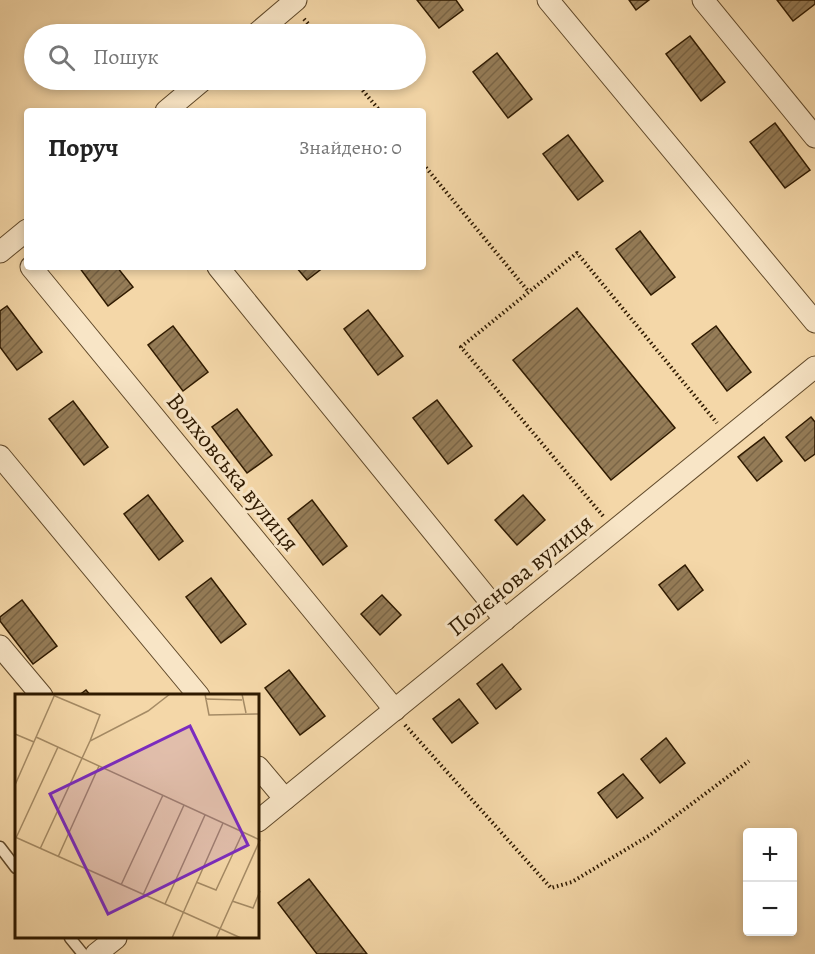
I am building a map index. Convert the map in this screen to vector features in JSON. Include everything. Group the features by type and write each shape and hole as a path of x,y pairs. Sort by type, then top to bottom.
{"street":[{"path":"268,24 296,0"},
{"path":"548,0 815,322"},
{"path":"703,0 815,137"},
{"path":"170,108 191,90"},
{"path":"13,242 24,258"},
{"name":"Волховська вулиця","path":"33,270 394,711"},
{"path":"220,270 506,620"},
{"name":"Полєнова вулиця","path":"260,819 815,367"},
{"path":"0,456 197,694"},
{"path":"0,646 40,694"},
{"path":"260,769 285,800"},
{"path":"96,954 115,939"}],"lane":[{"path":"0,847 15,867"},
{"path":"71,939 83,954"}],"path":[{"path":"362,90 377,108"},
{"path":"426,168 528,291"},
{"path":"616,530 462,347 528,291 577,253 729,437"},
{"path":"394,711 551,888 572,882 650,835 749,761"}],"building":[{"path":"417,0 456,0 463,10 439,28"},
{"path":"629,0 649,0 636,10"},
{"path":"777,0 815,0 815,4 793,21"},
{"path":"690,36 725,82 701,101 666,54"},
{"path":"497,53 532,99 508,118 473,72"},
{"path":"775,123 810,170 785,188 750,142"},
{"path":"568,135 603,181 578,200 543,154"},
{"path":"640,231 675,277 651,295 616,249"},
{"path":"81,270 119,270 133,287 108,306"},
{"path":"299,270 320,270 307,280"},
{"path":"7,306 42,352 17,370 0,347 0,311"},
{"path":"577,308 675,428 611,480 513,360"},
{"path":"368,310 403,356 378,375 344,329"},
{"path":"173,326 208,372 183,391 148,345"},
{"path":"716,326 751,372 727,391 692,344"},
{"path":"437,400 472,446 448,464 413,418"},
{"path":"73,401 108,447 84,465 49,419"},
{"path":"237,409 272,455 247,473 212,427"},
{"path":"811,417 815,422 815,454 805,461 786,437"},
{"path":"764,437 782,461 757,481 738,457"},
{"path":"148,495 183,541 159,560 124,514"},
{"path":"523,495 545,520 517,545 495,520"},
{"path":"312,500 347,546 323,565 288,519"},
{"path":"685,565 703,590 678,610 659,585"},
{"path":"211,578 246,624 221,643 186,597"},
{"path":"382,595 401,615 380,635 361,614"},
{"path":"22,600 57,646 33,664 0,621 0,617"},
{"path":"502,664 521,689 496,709 477,684"},
{"path":"289,670 325,716 300,735 265,688"},
{"path":"459,699 478,723 452,743 433,719"},
{"path":"666,738 685,763 660,783 641,759"},
{"path":"623,774 643,798 617,818 598,793"},
{"path":"309,879 367,954 317,954 278,903"}]}
